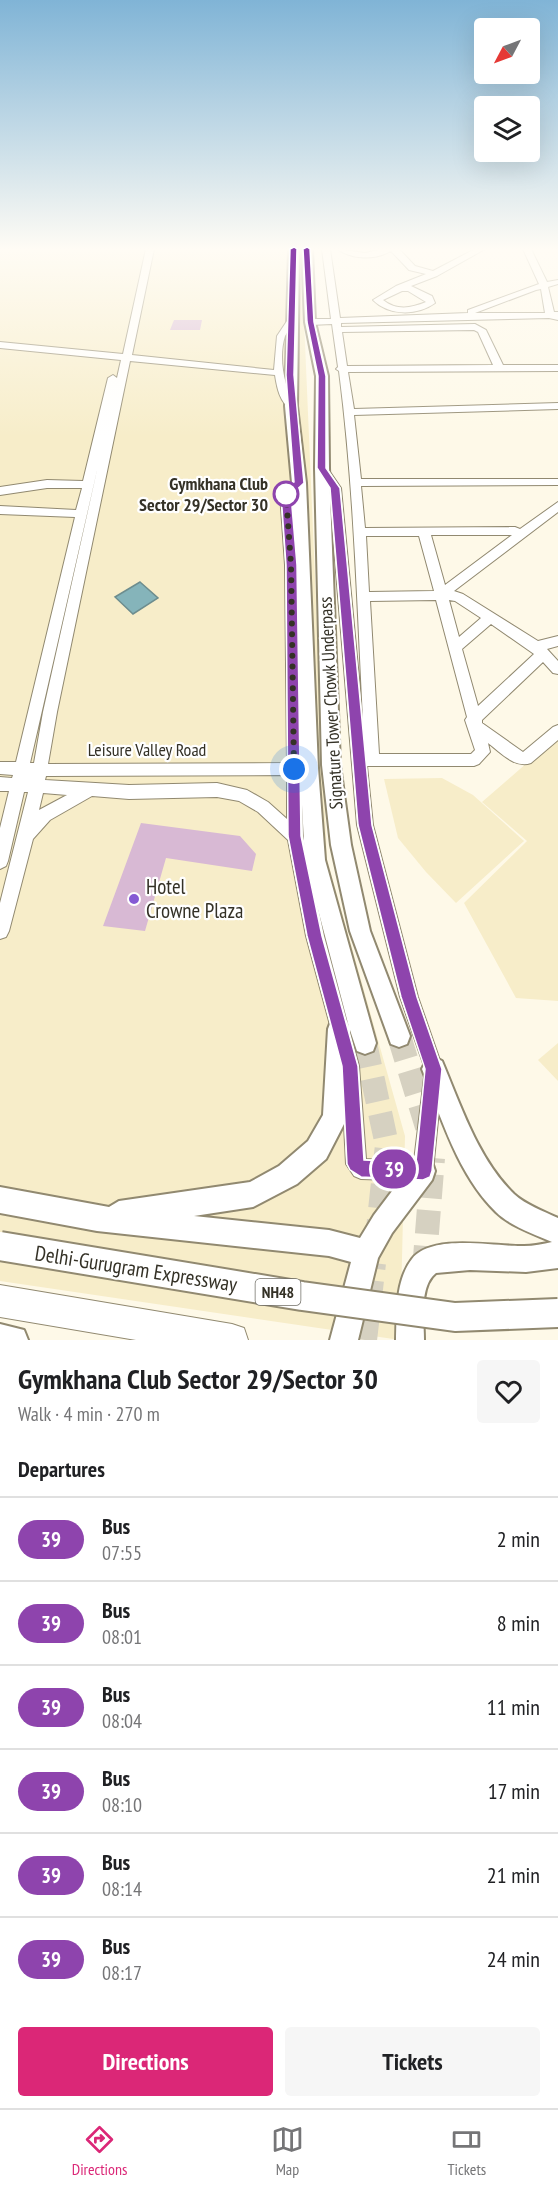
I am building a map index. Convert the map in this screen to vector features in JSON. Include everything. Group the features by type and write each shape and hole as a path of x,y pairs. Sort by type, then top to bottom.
{"highway":[{"name":"Delhi-Gurugram Expressway","path":"0,1246 302,1296 455,1317 558,1313"},
{"path":"0,1301 232,1340"}],"main road":[{"name":"Signature Tower Chowk Underpass","path":"292,312 291,351 285,374 291,406 299,483 309,768 315,860 365,1043"},
{"name":"Signature Tower Chowk Underpass","path":"310,312 322,376 322,468 331,765 340,845 360,931 399,1036"},
{"path":"291,351 317,352"},
{"path":"285,374 296,359 305,356 311,359 322,376"},
{"path":"97,1218 253,1194 288,1175 317,1150 335,1118 339,1029"},
{"path":"434,1069 462,1136 484,1174 506,1204 558,1232"},
{"path":"344,1340 366,1253 383,1224 423,1171"},
{"path":"0,1200 97,1218 329,1243 366,1253"},
{"path":"410,1340 415,1283 423,1265 430,1260 465,1257 526,1259 558,1255"},
{"path":"0,1338 14,1340"}],"street":[{"path":"0,931 18,872 35,787 41,770 50,712 131,312"},
{"path":"0,861 88,485 134,312"},
{"path":"299,483 286,494 291,565 295,836 315,936 350,1066 356,1164 361,1168 423,1171 434,1069 409,997 365,825 364,597 349,412 334,312"},
{"path":"395,312 403,315 411,312"},
{"path":"470,316 471,312"},
{"path":"336,325 403,315 555,317"},
{"path":"0,345 285,374 281,335 292,320"},
{"path":"310,322 336,325 475,327 482,330 499,369"},
{"path":"341,369 558,368"},
{"path":"349,412 558,406"},
{"path":"322,468 335,488 366,760"},
{"path":"354,483 558,482"},
{"path":"0,491 47,483 88,485"},
{"path":"439,596 558,506"},
{"path":"0,510 81,514"},
{"path":"366,760 474,760 483,753 473,722 456,648 439,596 424,531"},
{"path":"360,532 514,531"},
{"path":"364,597 459,597 540,650 558,669"},
{"path":"456,648 491,617"},
{"path":"473,722 540,650 558,641"},
{"path":"473,722 520,759 530,757 558,731"},
{"name":"Leisure Valley Road","path":"0,768 21,770 294,769"},
{"path":"0,784 88,791 217,790 242,795 263,807 295,836"},
{"path":"27,834 45,815 88,791"},
{"path":"0,808 9,822"}],"shaded area":[{"path":"0,312 304,312 327,859 405,1136 400,1340 0,1281"},
{"path":"558,736 558,1001 516,998 464,903 527,841 482,802"},
{"path":"442,778 473,795 524,841 456,903 398,838 384,779"},
{"path":"558,1043 558,1081 538,1060"}],"water":[{"path":"140,582 158,598 133,614 115,597"}],"building":[{"path":"174,320 202,320 200,330 170,330"},
{"name":"Hotel Crowne Plaza","path":"141,823 240,836 256,854 252,871 166,858 145,931 103,926"}],"tunnel":[{"path":"399,1036 427,1127"},
{"path":"365,1043 387,1145 378,1229"},
{"path":"424,1270 433,1158"},
{"path":"365,1340 374,1263"}],"bus line":[{"name":"39","path":"292,312 291,406 299,483 286,494 291,565 295,836 315,936 350,1066 356,1164 359,1168 423,1171 434,1069 409,997 365,825 335,488 322,468 322,376 310,312"}],"place":[{"name":"Gymkhana Club Sector 29/Sector 30","path":"286,494"},
{"name":"Hotel Crowne Plaza","path":"134,899"}],"route":[{"path":"286,494 291,565 294,769"}]}
